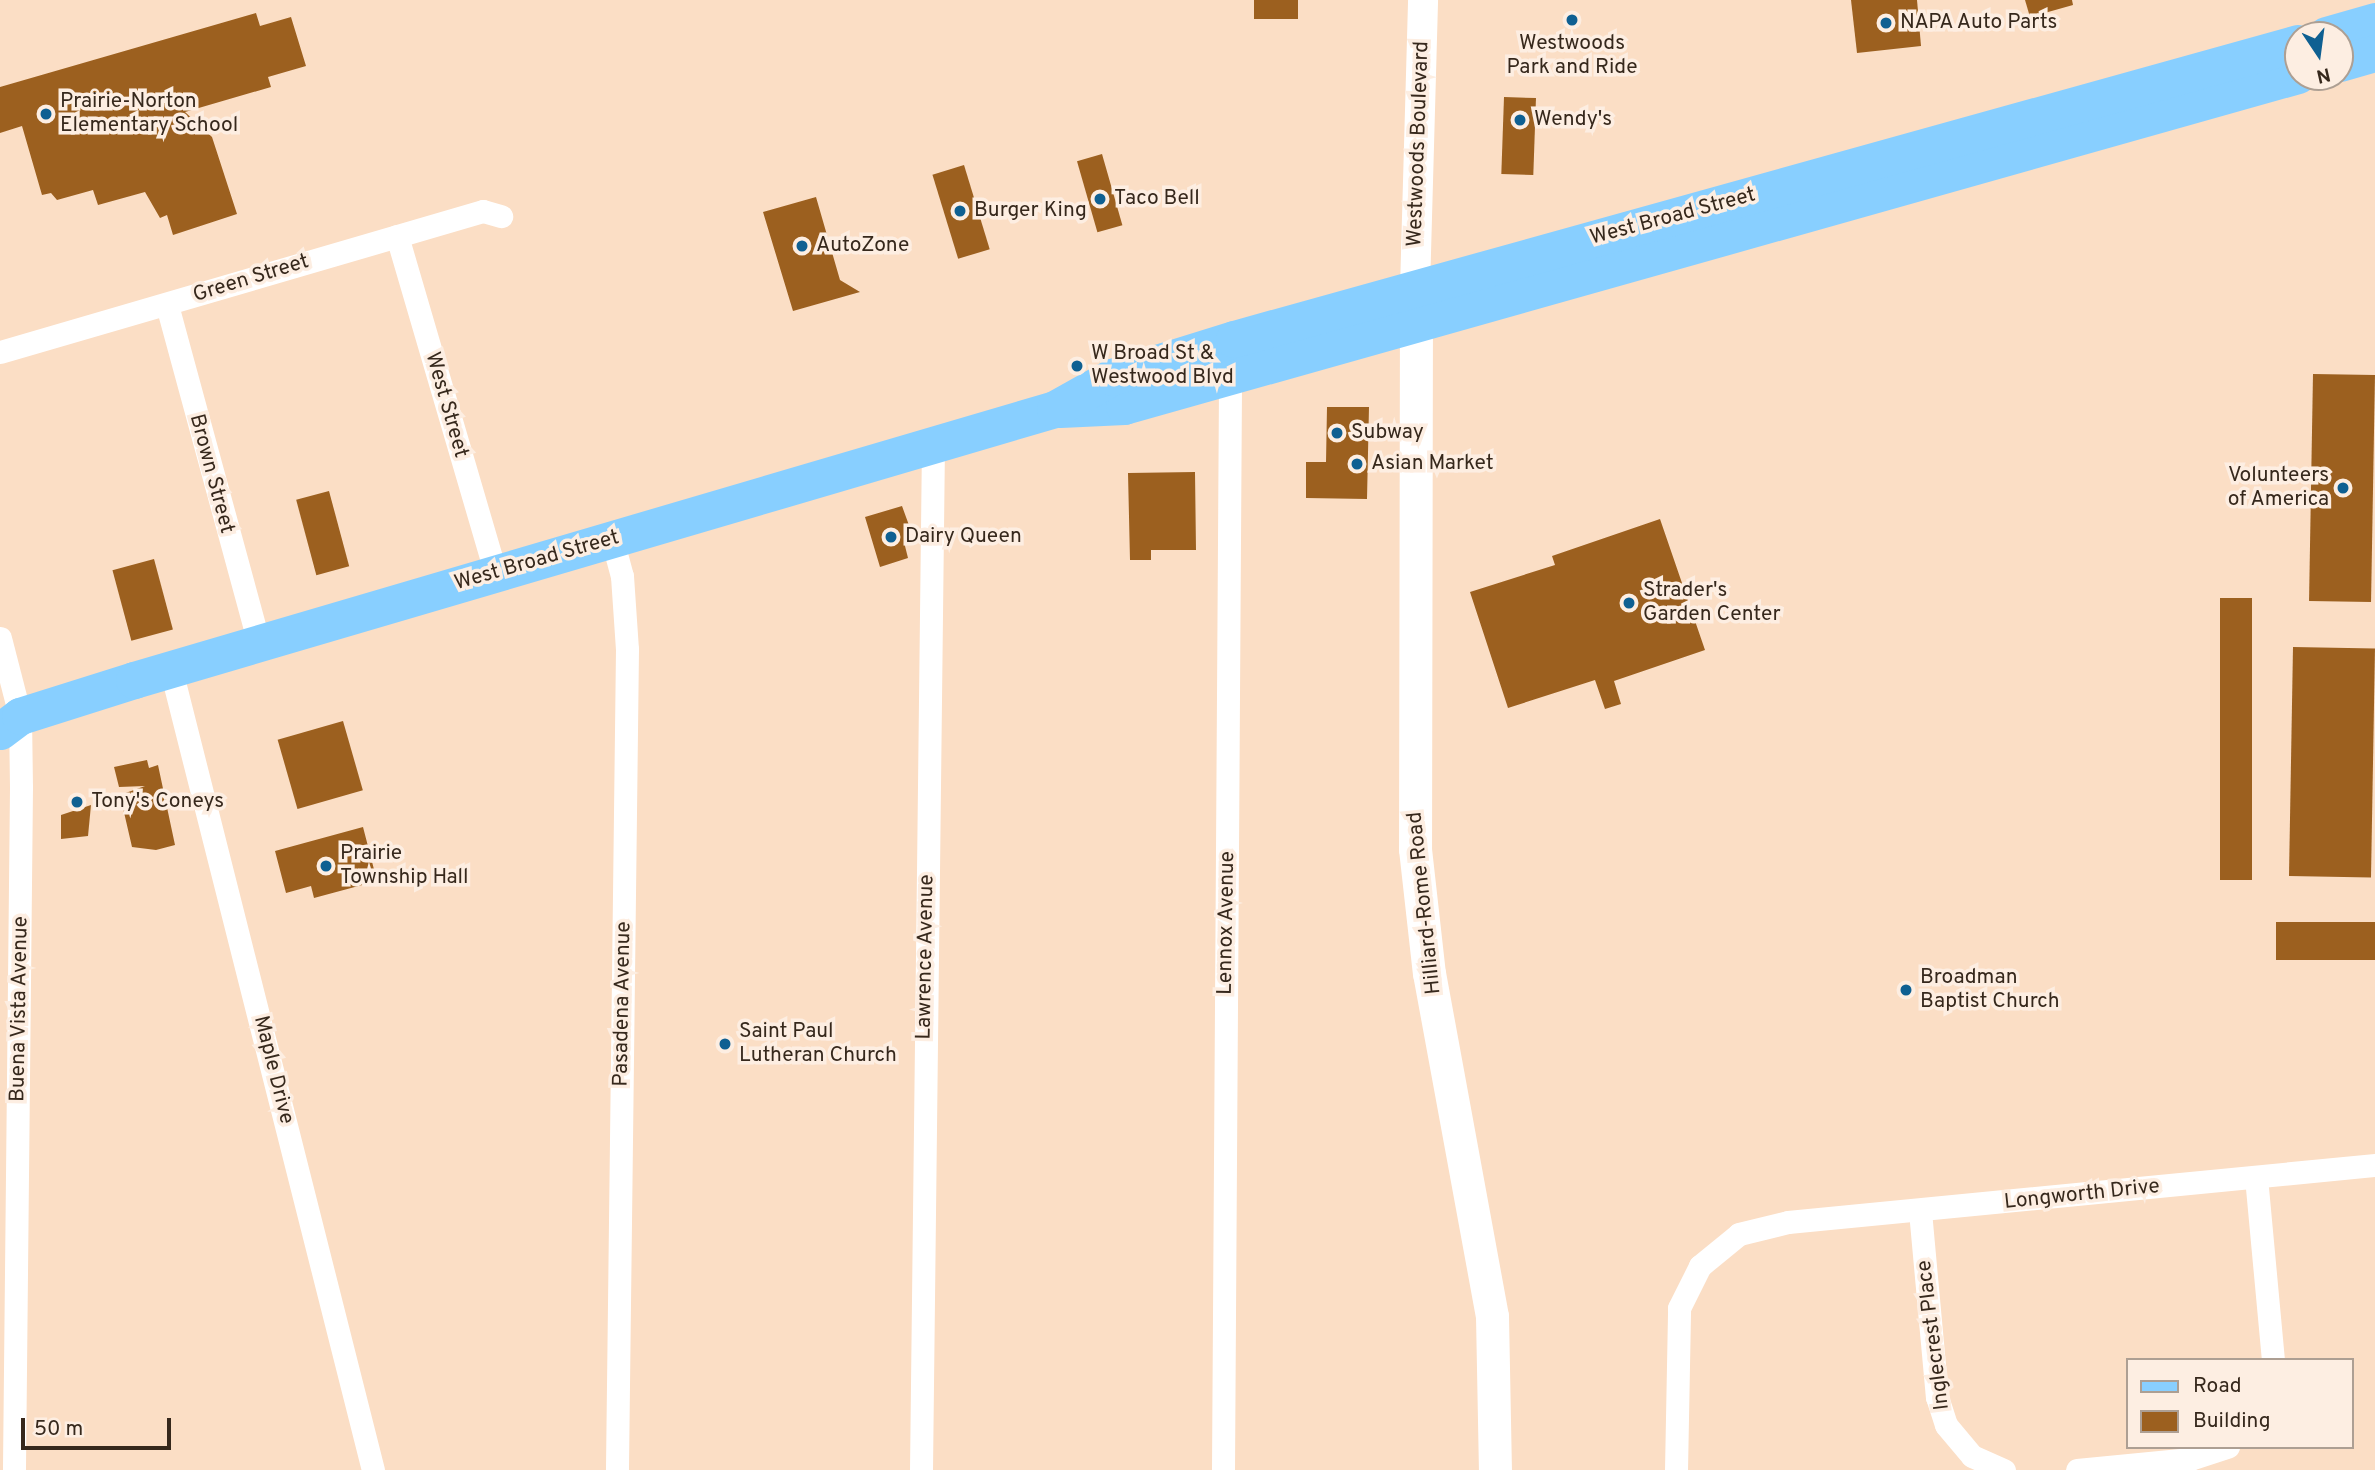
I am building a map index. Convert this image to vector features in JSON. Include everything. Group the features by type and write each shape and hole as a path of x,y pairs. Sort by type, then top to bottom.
{"main road":[{"path":"2354,27 2375,21"},
{"name":"West Broad Street","path":"1055,409 1124,406 1230,376 1416,305 2284,47"},
{"path":"2354,59 2375,53"},
{"name":"West Broad Street","path":"7,720 259,643 1055,409 1112,377 1416,305 2284,79"},
{"name":"Hilliard-Rome Road","path":"1416,305 1415,849 1429,973 1492,1316 1495,1470"}],"street":[{"name":"Westwoods Boulevard","path":"1416,305 1423,0"},
{"name":"Green Street","path":"0,352 483,211 501,216"},
{"name":"West Street","path":"397,236 496,574"},
{"name":"Brown Street","path":"167,305 259,643"},
{"name":"Lennox Avenue","path":"1223,1470 1230,376"},
{"name":"Lawrence Avenue","path":"921,1470 933,445"},
{"name":"Pasadena Avenue","path":"612,539 622,576 627,649 617,1470"},
{"name":"Buena Vista Avenue","path":"0,638 7,720 14,1470"},
{"name":"Maple Drive","path":"171,670 373,1470"},
{"name":"Longworth Drive","path":"1676,1470 1676,1354 1687,1285 1720,1246 1788,1222 2375,1165"},
{"path":"2256,1177 2273,1358"},
{"name":"Inglecrest Place","path":"1920,1211 1937,1397 1946,1424 1972,1457 2004,1470"},
{"path":"2077,1470 2190,1460 2222,1449"}],"building":[{"path":"1254,0 1298,0 1298,19 1254,19"},
{"name":"NAPA Auto Parts","path":"1851,0 1917,0 1921,46 1857,53"},
{"path":"2025,0 2072,0 2073,5 2030,17"},
{"path":"256,13 260,26 291,17 306,66 268,77 271,87 185,112 212,137 237,214 173,235 167,215 160,218 145,192 98,205 93,190 57,200 51,193 42,195 22,126 0,133 0,87"},
{"name":"Wendy's","path":"1504,97 1536,98 1533,175 1501,174"},
{"name":"Taco Bell","path":"1102,154 1122,225 1097,232 1077,161"},
{"name":"Burger King","path":"964,165 990,249 958,259 932,175"},
{"name":"AutoZone","path":"816,197 840,280 860,292 793,311 763,212"},
{"name":"Volunteers of America","path":"2313,374 2375,375 2371,602 2309,601"},
{"path":"1327,407 1369,407 1367,499 1306,498 1306,462 1326,462"},
{"path":"1195,472 1196,550 1151,550 1151,560 1130,560 1128,473"},
{"path":"329,491 349,566 316,575 296,500"},
{"name":"Dairy Queen","path":"902,506 914,539 904,542 908,558 880,567 865,517"},
{"path":"1660,519 1705,650 1614,681 1621,704 1605,709 1595,680 1508,708 1470,592 1555,565 1552,556"},
{"path":"154,559 173,630 131,641 112,570"},
{"path":"2220,598 2252,598 2252,880 2220,880"},
{"path":"2293,647 2375,648 2371,877 2289,876"},
{"path":"343,721 363,790 297,809 278,740"},
{"path":"147,760 149,768 158,765 175,845 156,850 132,847 120,795 145,786 119,787 114,767"},
{"path":"91,805 88,836 61,839 61,815"},
{"name":"Prairie Township Hall","path":"363,827 377,881 314,898 311,886 286,893 275,851"},
{"path":"2276,922 2375,922 2375,960 2276,960"}],"place":[{"name":"Westwoods Park and Ride","path":"1572,20"},
{"name":"NAPA Auto Parts","path":"1886,23"},
{"name":"Prairie-Norton Elementary School","path":"46,114"},
{"name":"Wendy's","path":"1520,120"},
{"name":"Taco Bell","path":"1100,199"},
{"name":"Burger King","path":"960,211"},
{"name":"AutoZone","path":"802,246"},
{"name":"W Broad St & Westwood Blvd","path":"1077,366"},
{"name":"Subway","path":"1337,433"},
{"name":"Asian Market","path":"1357,464"},
{"name":"Volunteers of America","path":"2343,488"},
{"name":"Dairy Queen","path":"891,537"},
{"name":"Strader's Garden Center","path":"1629,603"},
{"name":"Tony's Coneys","path":"77,802"},
{"name":"Prairie Township Hall","path":"326,866"},
{"name":"Broadman Baptist Church","path":"1906,990"},
{"name":"Saint Paul Lutheran Church","path":"725,1044"}]}
